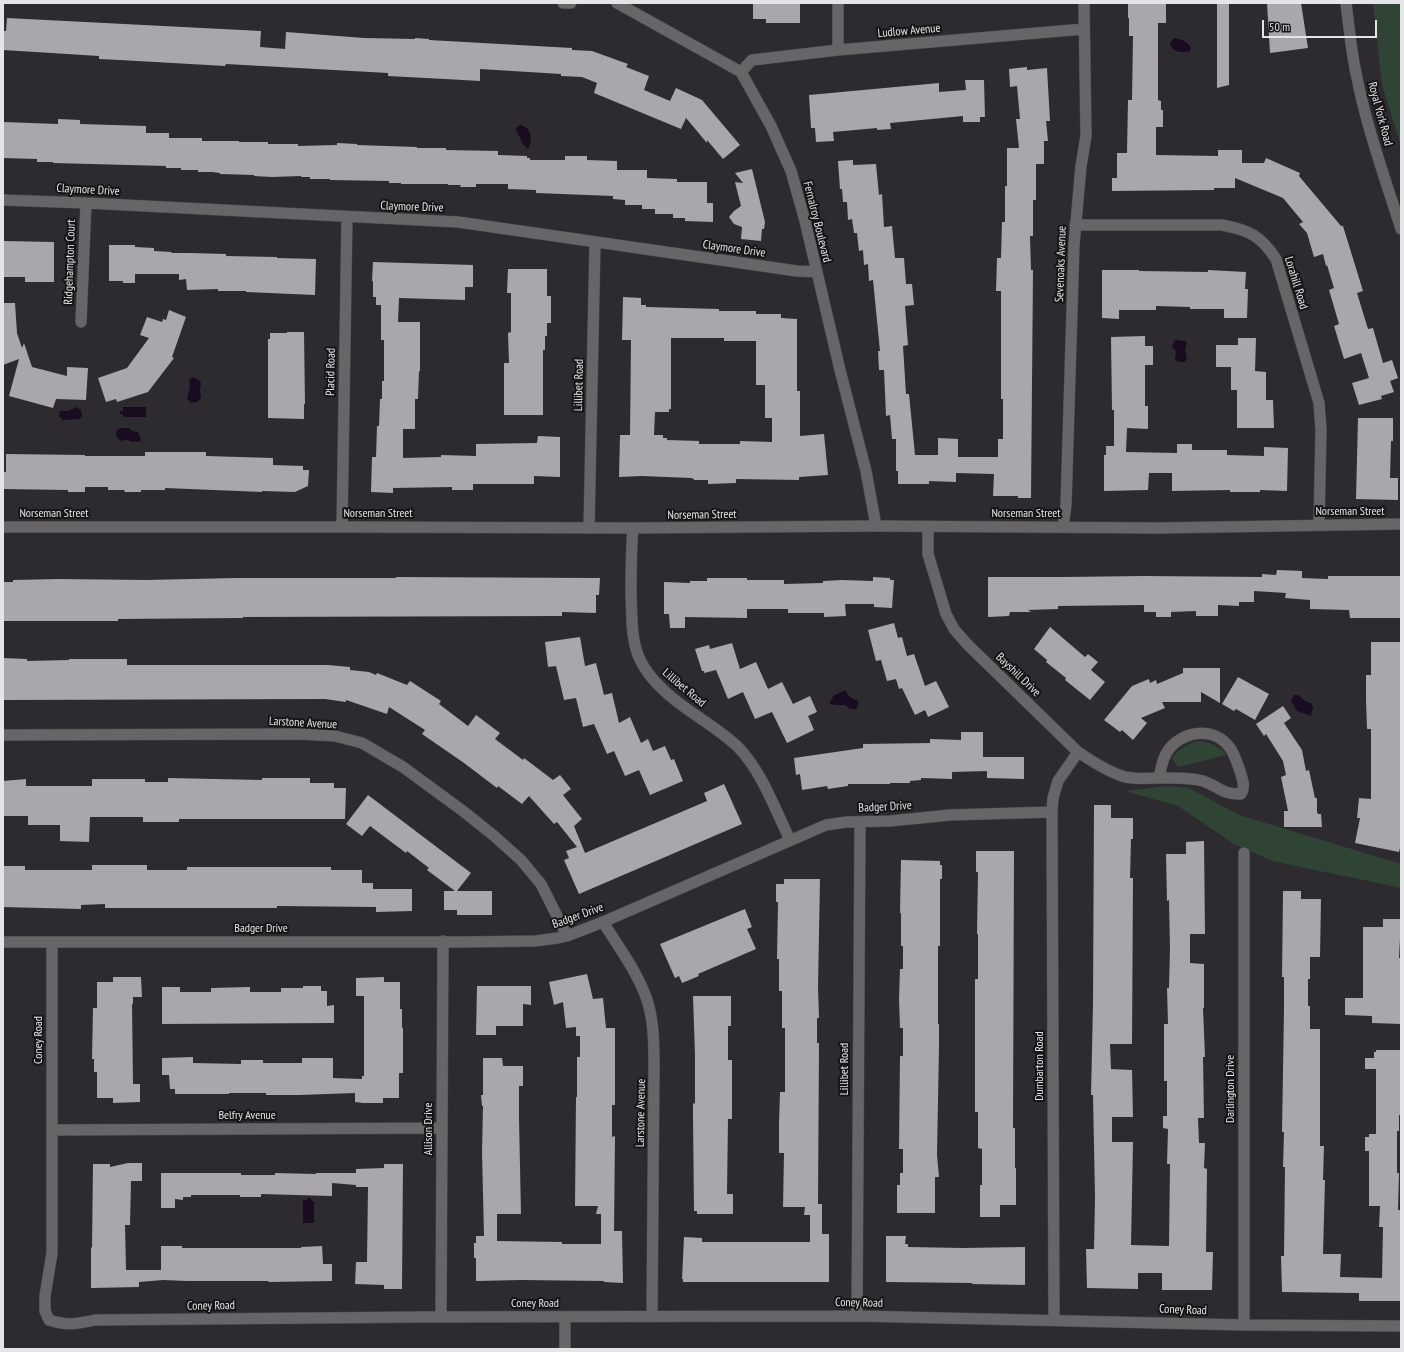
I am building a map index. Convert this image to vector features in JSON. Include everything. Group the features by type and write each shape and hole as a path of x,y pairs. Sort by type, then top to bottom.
{"street":[{"path":"563,3 571,3"},
{"path":"838,3 838,50"},
{"name":"Sevenoaks Avenue","path":"1063,527 1066,505 1075,225 1081,166 1086,136 1084,3"},
{"name":"Royal York Road","path":"1346,3 1350,42 1359,89 1401,229"},
{"path":"623,5 741,72"},
{"name":"Ludlow Avenue","path":"741,72 752,60 838,50 1084,29"},
{"name":"Fernalroy Boulevard","path":"741,72 771,126 791,171 805,221 866,471 876,526"},
{"name":"Claymore Drive","path":"3,200 458,222 797,271 817,272"},
{"name":"Ridgehampton Court","path":"81,322 86,203"},
{"name":"Placid Road","path":"342,527 347,217"},
{"name":"Lorahill Road","path":"1075,225 1222,225 1240,228 1255,235 1268,247 1276,259 1319,403 1321,430 1319,525"},
{"name":"Lillibet Road","path":"589,528 595,242"},
{"name":"Norseman Street","path":"3,527 633,528 876,526 1159,528 1401,524"},
{"name":"Bayshill Drive","path":"928,527 928,554 946,614 954,629 967,644 1078,752 1096,764 1123,776 1137,778 1191,779 1203,781 1223,791 1233,794 1241,794 1244,789 1235,756 1229,747 1220,738 1207,734 1195,733 1183,737 1174,744 1167,752 1162,764 1159,778"},
{"name":"Lillibet Road","path":"633,528 631,557 632,615 635,643 643,666 652,678 674,699 739,748 758,775 790,840"},
{"name":"Larstone Avenue","path":"3,735 300,734 336,736 362,743 403,767 493,835 521,860 541,884 567,936"},
{"path":"1052,812 1053,798 1058,780 1078,752"},
{"name":"Badger Drive","path":"3,942 535,941 567,936 603,922 832,823 890,821 950,815 1052,812"},
{"name":"Dumbarton Road","path":"1052,812 1054,1320"},
{"name":"Lillibet Road","path":"857,1316 860,822"},
{"name":"Darlington Drive","path":"1244,853 1244,1325"},
{"name":"Larstone Avenue","path":"603,922 628,961 641,985 646,998 653,1027 652,1316"},
{"name":"Allison Drive","path":"441,1317 443,941"},
{"name":"Coney Road","path":"52,942 52,1253 45,1296 45,1311 49,1320 72,1325 95,1320 857,1316 1244,1325 1401,1326"},
{"name":"Belfry Avenue","path":"52,1130 442,1128"},
{"path":"565,1317 565,1349"}],"green space":[{"path":"1373,3 1401,3 1401,146 1382,85"},
{"path":"1198,741 1207,742 1214,745 1227,755 1178,767 1172,759 1175,755 1186,745"},
{"path":"1167,786 1189,788 1239,815 1401,864 1401,888 1272,861 1234,844 1178,806 1125,791"}],"shaded area":[{"path":"1174,38 1187,43 1191,49 1190,51 1178,52 1173,49 1170,43"},
{"path":"520,125 527,128 529,131 531,142 528,149 522,143 517,132 516,128"},
{"path":"1175,340 1185,341 1187,343 1185,350 1187,358 1185,362 1175,360 1176,352 1172,346"},
{"path":"192,377 199,380 201,383 201,398 197,402 191,403 187,399 190,387 189,380"},
{"path":"77,407 81,410 82,416 80,419 63,420 59,416 60,411 68,411"},
{"path":"123,407 146,407 146,417 123,417 123,414 120,414 120,411 123,411"},
{"path":"121,428 129,428 132,431 138,432 141,440 139,442 132,442 126,439 123,441 119,440 116,435 117,430"},
{"path":"845,690 851,698 858,701 856,709 850,709 845,705 830,704 833,696"},
{"path":"1294,695 1298,695 1305,701 1311,703 1313,708 1311,716 1297,711 1291,701"},
{"path":"307,1198 311,1198 311,1201 314,1201 314,1223 303,1223 303,1200 307,1200"}],"building":[{"path":"753,3 800,3 800,23 766,23 766,19 753,19"},
{"path":"1129,3 1166,3 1166,23 1158,23 1158,100 1161,101 1161,110 1163,110 1163,127 1156,127 1156,155 1218,156 1218,150 1242,150 1242,163 1264,163 1266,158 1300,173 1299,176 1341,226 1343,226 1363,291 1357,293 1368,329 1373,328 1383,363 1392,360 1398,378 1390,381 1394,392 1381,396 1382,399 1359,405 1352,383 1369,378 1361,353 1344,359 1334,326 1339,324 1329,290 1334,288 1323,254 1314,257 1307,233 1299,224 1303,222 1283,198 1235,178 1235,188 1214,188 1214,190 1112,191 1112,178 1117,178 1117,153 1127,153 1128,100 1132,100 1133,36 1129,36"},
{"path":"1217,3 1229,3 1229,85 1217,88"},
{"path":"1267,3 1301,3 1308,48 1270,53"},
{"path":"7,18 261,31 260,47 285,49 286,32 364,38 415,38 572,48 572,50 592,51 628,64 626,67 649,76 644,90 670,101 676,88 702,100 740,145 723,159 686,118 681,129 594,93 597,83 582,77 561,76 561,74 480,69 480,81 388,76 388,73 99,59 99,56 3,50 3,31 6,31"},
{"path":"1027,67 1027,70 1047,68 1050,121 1046,121 1048,141 1044,141 1044,164 1036,164 1036,200 1033,200 1033,236 1030,236 1031,270 1033,270 1031,498 1018,498 1018,496 993,496 994,474 956,473 956,482 929,481 929,484 898,484 898,471 896,471 896,439 892,439 890,415 886,416 884,370 879,370 878,351 880,351 873,280 869,281 868,264 864,265 863,250 859,251 857,233 854,233 852,219 848,220 847,202 843,202 842,189 840,189 838,161 853,160 853,165 876,164 879,195 882,194 884,227 892,226 895,258 904,258 906,284 912,284 914,305 905,306 908,345 903,346 906,394 909,394 915,455 938,455 938,438 958,439 958,457 998,457 998,439 1003,439 1003,399 1001,399 1001,291 996,291 997,258 1001,258 1002,222 1005,222 1007,148 1019,148 1016,119 1020,119 1017,86 1010,87 1009,69"},
{"path":"965,80 984,80 985,117 980,117 980,122 963,122 963,116 890,123 891,129 877,130 877,128 833,132 834,141 816,142 815,128 811,128 809,95 939,83 939,92 966,90"},
{"path":"58,119 80,120 80,124 146,126 146,133 169,133 169,138 202,138 202,141 268,142 268,144 298,144 298,146 337,145 337,143 417,148 446,148 446,150 498,151 498,155 527,156 530,160 565,160 565,156 587,156 587,160 617,161 617,170 647,170 647,178 677,179 677,182 707,182 707,203 713,203 713,222 685,221 685,218 673,218 673,214 655,214 655,209 642,209 642,205 625,205 625,200 613,199 613,196 536,193 536,190 508,189 508,184 476,184 476,187 460,187 461,185 448,184 401,184 389,183 389,181 310,179 310,177 301,176 272,177 220,174 212,172 198,172 198,170 181,170 181,168 166,168 166,166 53,163 37,162 37,159 3,158 3,122 58,124"},
{"path":"752,169 765,222 764,229 762,229 761,241 741,239 742,227 734,224 729,217 741,206 735,182 743,183 735,173"},
{"path":"3,241 54,242 54,282 25,282 25,277 3,277"},
{"path":"109,245 135,245 135,247 154,248 154,251 172,252 171,253 226,254 226,256 316,259 315,295 218,291 218,289 187,290 186,279 179,280 179,274 135,274 135,283 109,281"},
{"path":"373,262 473,265 473,287 465,287 465,300 399,298 398,322 420,322 420,371 418,399 415,399 415,429 403,429 403,458 441,457 441,455 476,456 476,444 537,443 538,436 560,437 560,477 534,476 534,484 473,484 473,490 452,490 452,487 393,488 393,493 371,492 372,457 376,457 377,426 379,426 380,399 382,399 382,381 384,381 384,340 381,340 381,305 376,305 376,297 373,297"},
{"path":"508,269 547,269 547,296 551,296 551,323 547,323 545,350 543,350 543,415 504,415 504,363 509,363 508,333 511,332 511,293 507,293"},
{"path":"1102,270 1208,272 1208,270 1246,272 1245,289 1248,289 1247,318 1224,318 1224,309 1190,309 1190,307 1156,306 1156,310 1119,310 1119,319 1102,318"},
{"path":"623,297 641,298 641,305 646,305 646,307 719,309 719,311 756,311 756,314 781,314 781,318 797,319 797,391 800,391 800,436 824,434 828,475 799,477 799,480 736,479 736,483 708,484 708,480 694,480 691,478 642,476 619,477 620,435 630,435 631,340 622,340","holes":["671,338 724,338 724,341 756,341 756,385 765,385 765,418 772,418 772,442 740,441 740,444 699,444 699,441 667,440 667,438 663,438 663,435 654,435 655,412 669,412 669,409 671,409"]},
{"path":"3,303 15,303 17,333 22,348 24,343 32,367 67,376 67,367 88,368 86,400 56,399 53,408 9,396 19,359 3,365"},
{"path":"169,310 186,317 172,357 174,358 148,392 117,402 116,399 106,402 98,378 127,368 149,338 140,335 147,317 162,322 163,319 166,320"},
{"path":"304,332 304,419 268,418 268,339 270,339 270,333"},
{"path":"1145,336 1145,346 1153,346 1153,365 1145,365 1145,406 1148,406 1148,429 1127,428 1126,452 1177,453 1177,444 1192,444 1192,450 1227,450 1227,455 1264,456 1264,447 1288,448 1287,491 1172,491 1172,473 1149,473 1148,490 1104,491 1104,455 1106,455 1106,446 1114,446 1111,337"},
{"path":"1238,338 1256,338 1255,371 1266,372 1266,400 1273,400 1274,428 1237,428 1237,390 1231,390 1231,367 1216,367 1216,345 1238,345"},
{"path":"1358,418 1393,418 1390,478 1398,478 1398,500 1356,499"},
{"path":"145,452 206,452 206,456 273,458 273,465 303,466 303,470 309,470 308,486 295,492 165,488 165,490 125,492 124,490 108,490 108,487 85,487 85,492 68,492 68,490 3,489 3,472 6,472 6,454 145,456"},
{"path":"1277,570 1302,571 1302,578 1328,579 1328,576 1401,576 1401,618 1350,618 1349,610 1310,609 1310,600 1285,598 1286,593 1254,591 1254,602 1239,602 1239,606 1218,605 1218,616 1196,616 1196,611 1171,612 1171,617 1156,617 1156,612 1144,612 1144,605 1058,606 1058,609 1028,610 1031,612 1010,612 1009,616 988,617 988,577 1262,577 1262,574 1276,575"},
{"path":"396,577 600,578 599,595 596,595 596,613 562,612 562,616 243,617 118,619 118,621 3,621 3,582 13,582 13,580"},
{"path":"873,577 890,578 890,580 894,580 892,608 874,607 874,604 845,604 846,616 824,617 824,613 788,613 788,609 747,609 747,618 685,617 685,628 670,628 669,614 664,614 664,582 690,583 690,581 707,581 707,578 747,578 747,580 784,580 784,584 823,583 823,581 842,580 873,581"},
{"path":"894,623 898,638 902,637 907,656 914,654 925,686 936,681 949,707 928,717 925,710 915,715 902,688 899,689 896,679 887,681 881,660 876,661 868,630"},
{"path":"1050,627 1085,657 1088,654 1098,662 1091,670 1105,682 1090,700 1065,680 1066,678 1046,662 1047,660 1034,649"},
{"path":"580,637 585,666 596,663 604,695 612,693 619,723 630,717 641,743 648,739 653,751 665,746 671,760 674,759 683,781 650,795 639,770 625,776 614,751 607,754 594,724 583,727 576,698 564,700 556,666 548,667 545,642"},
{"path":"1371,642 1401,642 1401,844 1399,852 1355,843 1360,818 1357,818 1359,798 1371,799 1371,729 1367,729 1366,675 1371,675"},
{"path":"732,643 740,669 756,662 768,689 782,682 793,704 810,696 817,712 808,716 814,730 787,743 772,712 755,719 743,692 728,699 716,670 704,673 704,671 702,671 695,649 709,645 710,649"},
{"path":"3,658 27,659 27,661 127,659 127,665 328,665 350,667 350,670 369,672 376,675 377,673 407,685 410,681 441,701 439,704 468,726 476,715 500,733 495,739 523,760 524,758 553,780 560,775 571,789 563,795 582,819 574,826 585,853 707,801 704,793 724,784 742,824 579,894 564,860 569,858 566,851 577,847 557,822 554,824 529,796 522,804 498,786 497,788 422,734 425,730 389,707 387,714 346,700 346,702 325,699 3,700"},
{"path":"1183,668 1220,668 1220,703 1201,692 1201,702 1162,702 1165,708 1141,718 1147,723 1133,740 1122,730 1120,732 1104,720 1132,686 1149,679 1150,683 1156,680 1157,684 1183,673"},
{"path":"1238,677 1269,694 1255,720 1236,709 1234,711 1222,704"},
{"path":"1283,706 1291,718 1284,723 1302,750 1306,771 1309,770 1315,798 1317,798 1317,812 1318,814 1321,814 1322,827 1284,827 1284,811 1288,811 1281,777 1286,775 1283,761 1266,734 1264,736 1256,724"},
{"path":"961,732 983,732 983,757 1024,757 1024,779 987,778 987,771 952,772 952,779 921,778 921,780 910,781 910,783 848,784 848,786 828,789 827,786 802,790 800,774 796,775 794,758 863,748 863,744 930,743 930,739 961,740"},
{"path":"168,778 262,780 262,778 310,778 310,783 334,783 334,788 346,788 345,819 179,819 179,822 143,822 143,817 90,817 89,842 60,841 60,825 28,825 28,816 3,816 3,781 26,779 26,786 92,786 92,779 145,779 145,782 168,782"},
{"path":"368,795 471,873 457,891 492,891 492,915 457,915 457,910 444,910 444,891 455,891 427,870 429,868 370,826 362,836 346,824"},
{"path":"1094,805 1111,805 1111,818 1133,818 1130,878 1133,878 1132,1044 1110,1044 1111,1069 1132,1070 1133,1117 1112,1117 1112,1142 1133,1142 1131,1245 1169,1246 1170,1164 1167,1164 1168,1129 1163,1128 1163,1116 1167,1116 1167,1081 1164,1081 1164,1024 1168,1024 1167,988 1169,988 1170,948 1166,854 1186,854 1186,842 1204,841 1205,934 1190,934 1190,963 1204,964 1204,1118 1198,1118 1199,1143 1205,1143 1204,1168 1207,1169 1206,1252 1213,1252 1212,1290 1162,1290 1162,1273 1138,1273 1138,1289 1087,1288 1086,1249 1094,1249 1095,1197 1093,1095 1091,1095"},
{"path":"976,851 1014,851 1013,1128 1015,1128 1016,1205 1000,1205 1000,1217 980,1217 982,1149 978,1148 978,1112 975,1112 975,979 978,979 978,872 976,872"},
{"path":"901,860 940,861 940,865 942,865 942,879 940,879 940,946 938,946 939,1047 937,1155 939,1177 935,1177 935,1213 897,1213 897,1185 900,1185 900,1173 903,1173 903,1149 899,1149 900,1056 903,1056 903,1028 900,1028 899,999 900,969 903,969 903,946 901,946 900,913"},
{"path":"92,865 147,865 147,870 187,870 187,867 331,867 331,870 362,870 362,883 373,883 373,889 412,889 412,911 376,912 376,907 277,906 277,908 105,908 105,904 81,905 81,909 3,907 4,866 25,866 25,870 92,870"},
{"path":"784,879 820,879 818,987 819,1018 817,1018 817,1043 819,1043 818,1204 822,1204 822,1234 829,1234 829,1282 683,1282 684,1237 702,1238 702,1242 810,1242 810,1215 804,1215 805,1207 783,1207 784,1153 779,1153 780,1092 785,1092 785,1028 782,1028 782,991 779,991 779,959 777,959 778,902 776,902 776,884 784,884"},
{"path":"1283,891 1301,891 1301,899 1321,899 1320,957 1310,957 1308,1006 1310,1006 1310,1029 1320,1029 1320,1146 1324,1146 1323,1180 1325,1180 1323,1254 1341,1254 1340,1277 1382,1278 1383,1227 1379,1227 1380,1206 1369,1206 1369,1151 1365,1151 1365,1137 1369,1137 1369,1134 1376,1134 1376,1069 1365,1069 1365,1058 1374,1058 1374,1052 1376,1052 1376,1050 1401,1050 1401,1115 1399,1115 1399,1131 1397,1131 1397,1173 1399,1173 1398,1210 1401,1210 1401,1301 1359,1301 1359,1293 1282,1292 1281,1256 1284,1256 1285,1167 1283,1167 1284,1132 1282,1132 1284,1009 1284,977 1282,977"},
{"path":"745,909 752,927 747,929 756,949 698,974 699,976 682,983 679,976 675,978 660,944"},
{"path":"1383,919 1401,919 1399,958 1401,958 1401,1024 1372,1023 1372,1016 1345,1015 1345,998 1363,998 1363,927 1383,927"},
{"path":"587,974 593,999 603,998 606,1028 615,1028 615,1105 612,1105 612,1137 615,1136 614,1231 622,1231 623,1283 604,1281 476,1281 476,1258 474,1258 474,1243 476,1243 476,1236 484,1236 482,1152 483,1106 481,1095 483,1095 483,1058 502,1058 503,1066 523,1066 523,1086 519,1086 521,1214 497,1214 497,1241 601,1244 601,1214 596,1214 598,1206 575,1206 577,1057 580,1057 580,1036 576,1036 576,1027 566,1028 563,1002 554,1005 549,982"},
{"path":"113,977 141,977 142,997 133,997 132,1004 133,1084 140,1084 140,1102 113,1103 113,1098 97,1098 97,1072 94,1072 94,1059 92,1059 93,1008 97,1008 97,982 113,982"},
{"path":"384,977 384,982 400,982 400,1009 402,1009 403,1028 403,1073 399,1073 399,1098 383,1098 383,1103 363,1103 355,1102 355,1093 299,1095 266,1095 266,1093 175,1094 175,1089 170,1089 169,1075 162,1075 162,1058 193,1057 193,1063 241,1064 241,1060 263,1060 263,1063 302,1063 302,1058 333,1058 333,1078 362,1079 362,1076 364,1076 364,996 356,996 356,978"},
{"path":"303,986 321,986 321,991 327,991 327,1006 334,1005 334,1023 162,1024 162,987 180,987 180,992 211,992 211,988 250,987 250,992 281,992 281,988 303,988"},
{"path":"477,986 531,986 531,1005 523,1004 523,1026 496,1026 496,1035 476,1035"},
{"path":"693,996 731,996 731,1026 728,1026 728,1060 732,1060 732,1119 728,1119 727,1194 733,1194 733,1214 697,1214 697,1211 694,1211 693,1103 695,1104 695,1055"},
{"path":"128,1163 142,1163 142,1181 131,1181 130,1225 125,1225 126,1270 161,1270 161,1246 182,1246 182,1248 301,1248 322,1246 323,1264 332,1264 332,1281 269,1282 163,1280 139,1282 139,1287 91,1288 93,1164 110,1164 110,1167"},
{"path":"384,1164 403,1164 402,1289 384,1289 384,1285 355,1284 356,1262 367,1262 368,1187 356,1187 356,1185 332,1183 332,1196 261,1194 261,1197 240,1197 240,1195 191,1195 191,1197 183,1197 183,1200 175,1199 175,1208 161,1208 161,1173 241,1173 241,1175 275,1175 275,1173 356,1173 356,1169 384,1168"},
{"path":"886,1236 906,1236 905,1244 908,1244 908,1247 1025,1247 1025,1285 886,1282"}]}
